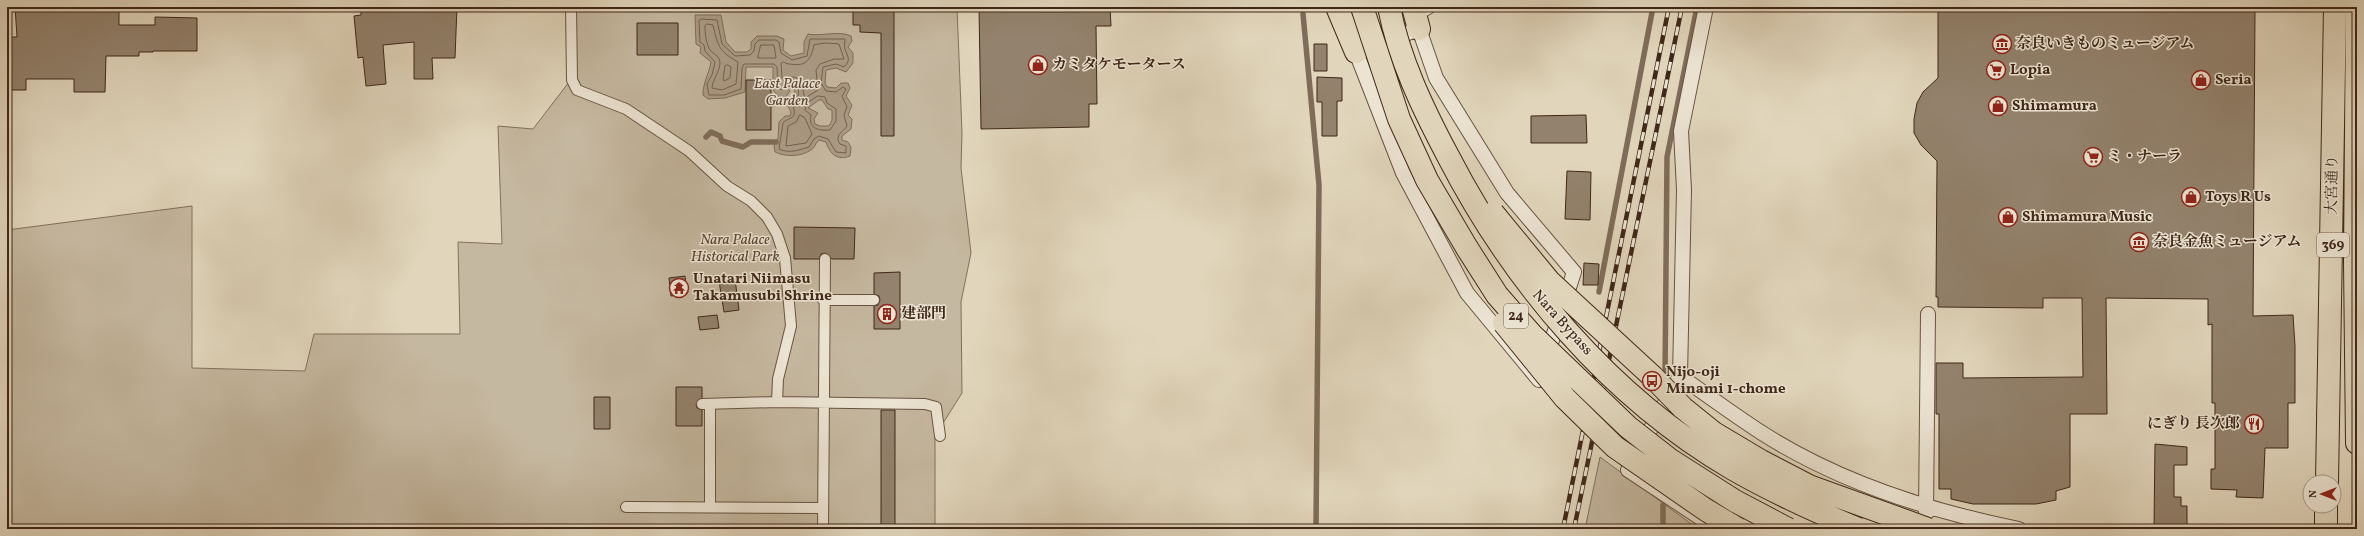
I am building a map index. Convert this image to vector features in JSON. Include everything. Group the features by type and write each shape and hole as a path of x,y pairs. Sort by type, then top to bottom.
{"highway":[{"path":"1337,7 1356,52"},
{"name":"Nara Bypass","path":"1362,7 1399,119 1427,180 1467,248 1498,295 1532,335 1628,428 1669,459 1735,501 1788,529"},
{"name":"Nara Bypass","path":"1389,7 1408,72 1429,121 1460,179 1483,220 1525,282 1574,339 1616,380 1664,421 1732,468 1799,504 1858,529"},
{"name":"大宮通り","path":"2327,474 2335,7"},
{"name":"大宮通り","path":"2357,7 2357,443"},
{"name":"24","path":"1460,179 1499,220 1549,281 1652,376 1683,408 1714,433 1761,461 1809,486 1926,529"},
{"path":"1427,180 1447,237 1468,278 1565,398 1615,447 1706,510 1738,529"},
{"path":"2326,514 2326,529"}],"street":[{"path":"571,7 572,80 577,90 626,109 689,150 727,186 751,201 767,217 777,234 784,258 791,326 778,379 777,402"},
{"path":"1706,7 1681,131 1684,190 1680,376 1628,470 1717,529"},
{"path":"1419,14 1436,78 1507,193 1574,272 1539,380 1468,294 1403,173 1356,52 1419,14"},
{"path":"824,259 824,529"},
{"path":"823,300 874,300"},
{"path":"1926,529 1928,314"},
{"path":"1680,376 1763,434 1841,475 1926,506 1968,519 2018,529"},
{"path":"710,507 706,404 777,402 925,404 936,407 940,436"},
{"path":"626,507 823,508"}],"green space":[{"name":"Nara Palace Historical Park","path":"576,7 957,7 962,133 961,168 971,253 961,302 962,393 935,436 935,529 7,529 7,230 192,206 192,368 305,371 314,334 460,334 458,242 502,244 498,126 533,129 576,73"},
{"path":"1600,457 1690,523 1699,529 1585,529"}],"water":[{"path":"695,15 721,15 726,42 735,52 747,52 751,49 751,42 757,36 777,36 784,39 783,50 791,56 804,53 804,42 808,34 846,34 851,36 852,41 848,47 853,53 853,63 846,72 836,68 826,70 825,83 827,87 836,88 841,83 848,83 850,88 846,96 852,105 848,115 852,119 851,129 842,136 842,140 848,142 851,147 850,156 841,158 838,157 832,153 826,142 819,140 812,149 802,154 784,155 775,152 774,146 778,138 779,122 785,116 790,116 791,112 786,102 794,98 795,91 792,85 787,88 790,91 785,98 780,98 773,90 773,67 746,67 745,92 725,98 708,99 703,95 703,90 711,62 700,53 701,47 696,44","holes":["819,100 822,100 828,109 832,110 832,120 829,126 820,126 815,124 814,119 818,113 808,108"]}],"building":[{"path":"15,7 119,7 119,25 155,25 155,17 197,18 197,51 153,51 139,52 139,56 106,56 105,92 74,92 74,79 26,79 26,90 7,90 7,37 17,37"},
{"path":"395,7 457,7 455,58 432,58 433,79 414,79 414,42 383,45 386,84 366,86 363,57 358,58 354,16 361,15 361,10"},
{"path":"894,7 894,136 881,136 881,33 860,32 860,25 853,25 853,8"},
{"name":"カミタケモータース","path":"979,7 1110,7 1111,26 1096,26 1097,104 1089,104 1089,127 981,129"},
{"name":"ミ・ナーラ","path":"1938,7 2255,7 2253,316 2293,315 2295,346 2295,403 2288,403 2288,448 2265,448 2263,498 2236,497 2237,490 2211,489 2211,469 2215,469 2215,403 2212,403 2212,324 2208,325 2208,299 2106,298 2107,414 2070,414 2070,487 2056,491 2056,500 2036,504 1973,504 1951,499 1951,489 1939,489 1939,414 1936,414 1936,363 1963,363 1963,378 2083,377 2082,298 2043,298 2043,308 1938,307 1938,297 1936,297 1937,161 1921,145 1914,133 1914,119 1917,103 1923,92 1938,78"},
{"path":"637,23 678,23 678,55 637,55"},
{"path":"1314,44 1327,44 1327,71 1314,71"},
{"path":"1317,77 1342,78 1342,101 1337,101 1337,136 1322,136 1322,102 1317,102"},
{"path":"746,80 771,80 771,130 746,130"},
{"path":"1586,115 1587,143 1531,143 1531,116"},
{"path":"1567,171 1591,172 1590,220 1565,219"},
{"path":"794,227 855,228 854,259 832,259 825,253 821,254 819,259 794,259"},
{"path":"1584,263 1599,264 1598,285 1583,285"},
{"name":"建部門","path":"900,272 900,329 874,329 874,306 878,305 880,300 879,296 874,294 874,273"},
{"path":"685,276 687,294 671,296 669,278"},
{"path":"735,279 739,310 724,312 719,281"},
{"path":"717,315 719,328 700,330 698,317"},
{"path":"676,387 702,387 702,398 696,404 697,408 702,410 702,426 676,426"},
{"path":"594,397 610,397 610,429 594,429"},
{"path":"881,410 895,410 895,529 881,529"},
{"path":"2155,444 2187,447 2187,465 2174,465 2174,497 2181,497 2181,506 2187,506 2187,529 2154,529"}],"waterway":[{"path":"1599,292 1653,7"},
{"path":"1665,379 1667,157 1697,7"},
{"path":"1303,14 1319,185 1316,529"},
{"path":"706,137 711,132 720,136 722,141 743,147 751,142 776,142"},
{"path":"1663,505 1663,529"}],"railway":[{"path":"1563,529 1669,7"},
{"path":"1574,529 1682,7"}],"place":[{"name":"奈良いきものミュージアム","path":"2002,44"},
{"name":"カミタケモータース","path":"1038,65"},
{"name":"Lopia","path":"1996,70"},
{"name":"Seria","path":"2201,80"},
{"name":"Shimamura","path":"1998,106"},
{"name":"ミ・ナーラ","path":"2093,157"},
{"name":"Toys R Us","path":"2191,197"},
{"name":"Shimamura Music","path":"2008,217"},
{"name":"奈良金魚ミュージアム","path":"2139,242"},
{"name":"Unatari Niimasu Takamusubi Shrine","path":"679,288"},
{"name":"建部門","path":"887,314"},
{"name":"Nijo-oji Minami 1-chome","path":"1652,381"},
{"name":"にぎり 長次郎","path":"2254,424"}],"park label":[{"name":"East Palace Garden","path":"787,92"}]}
